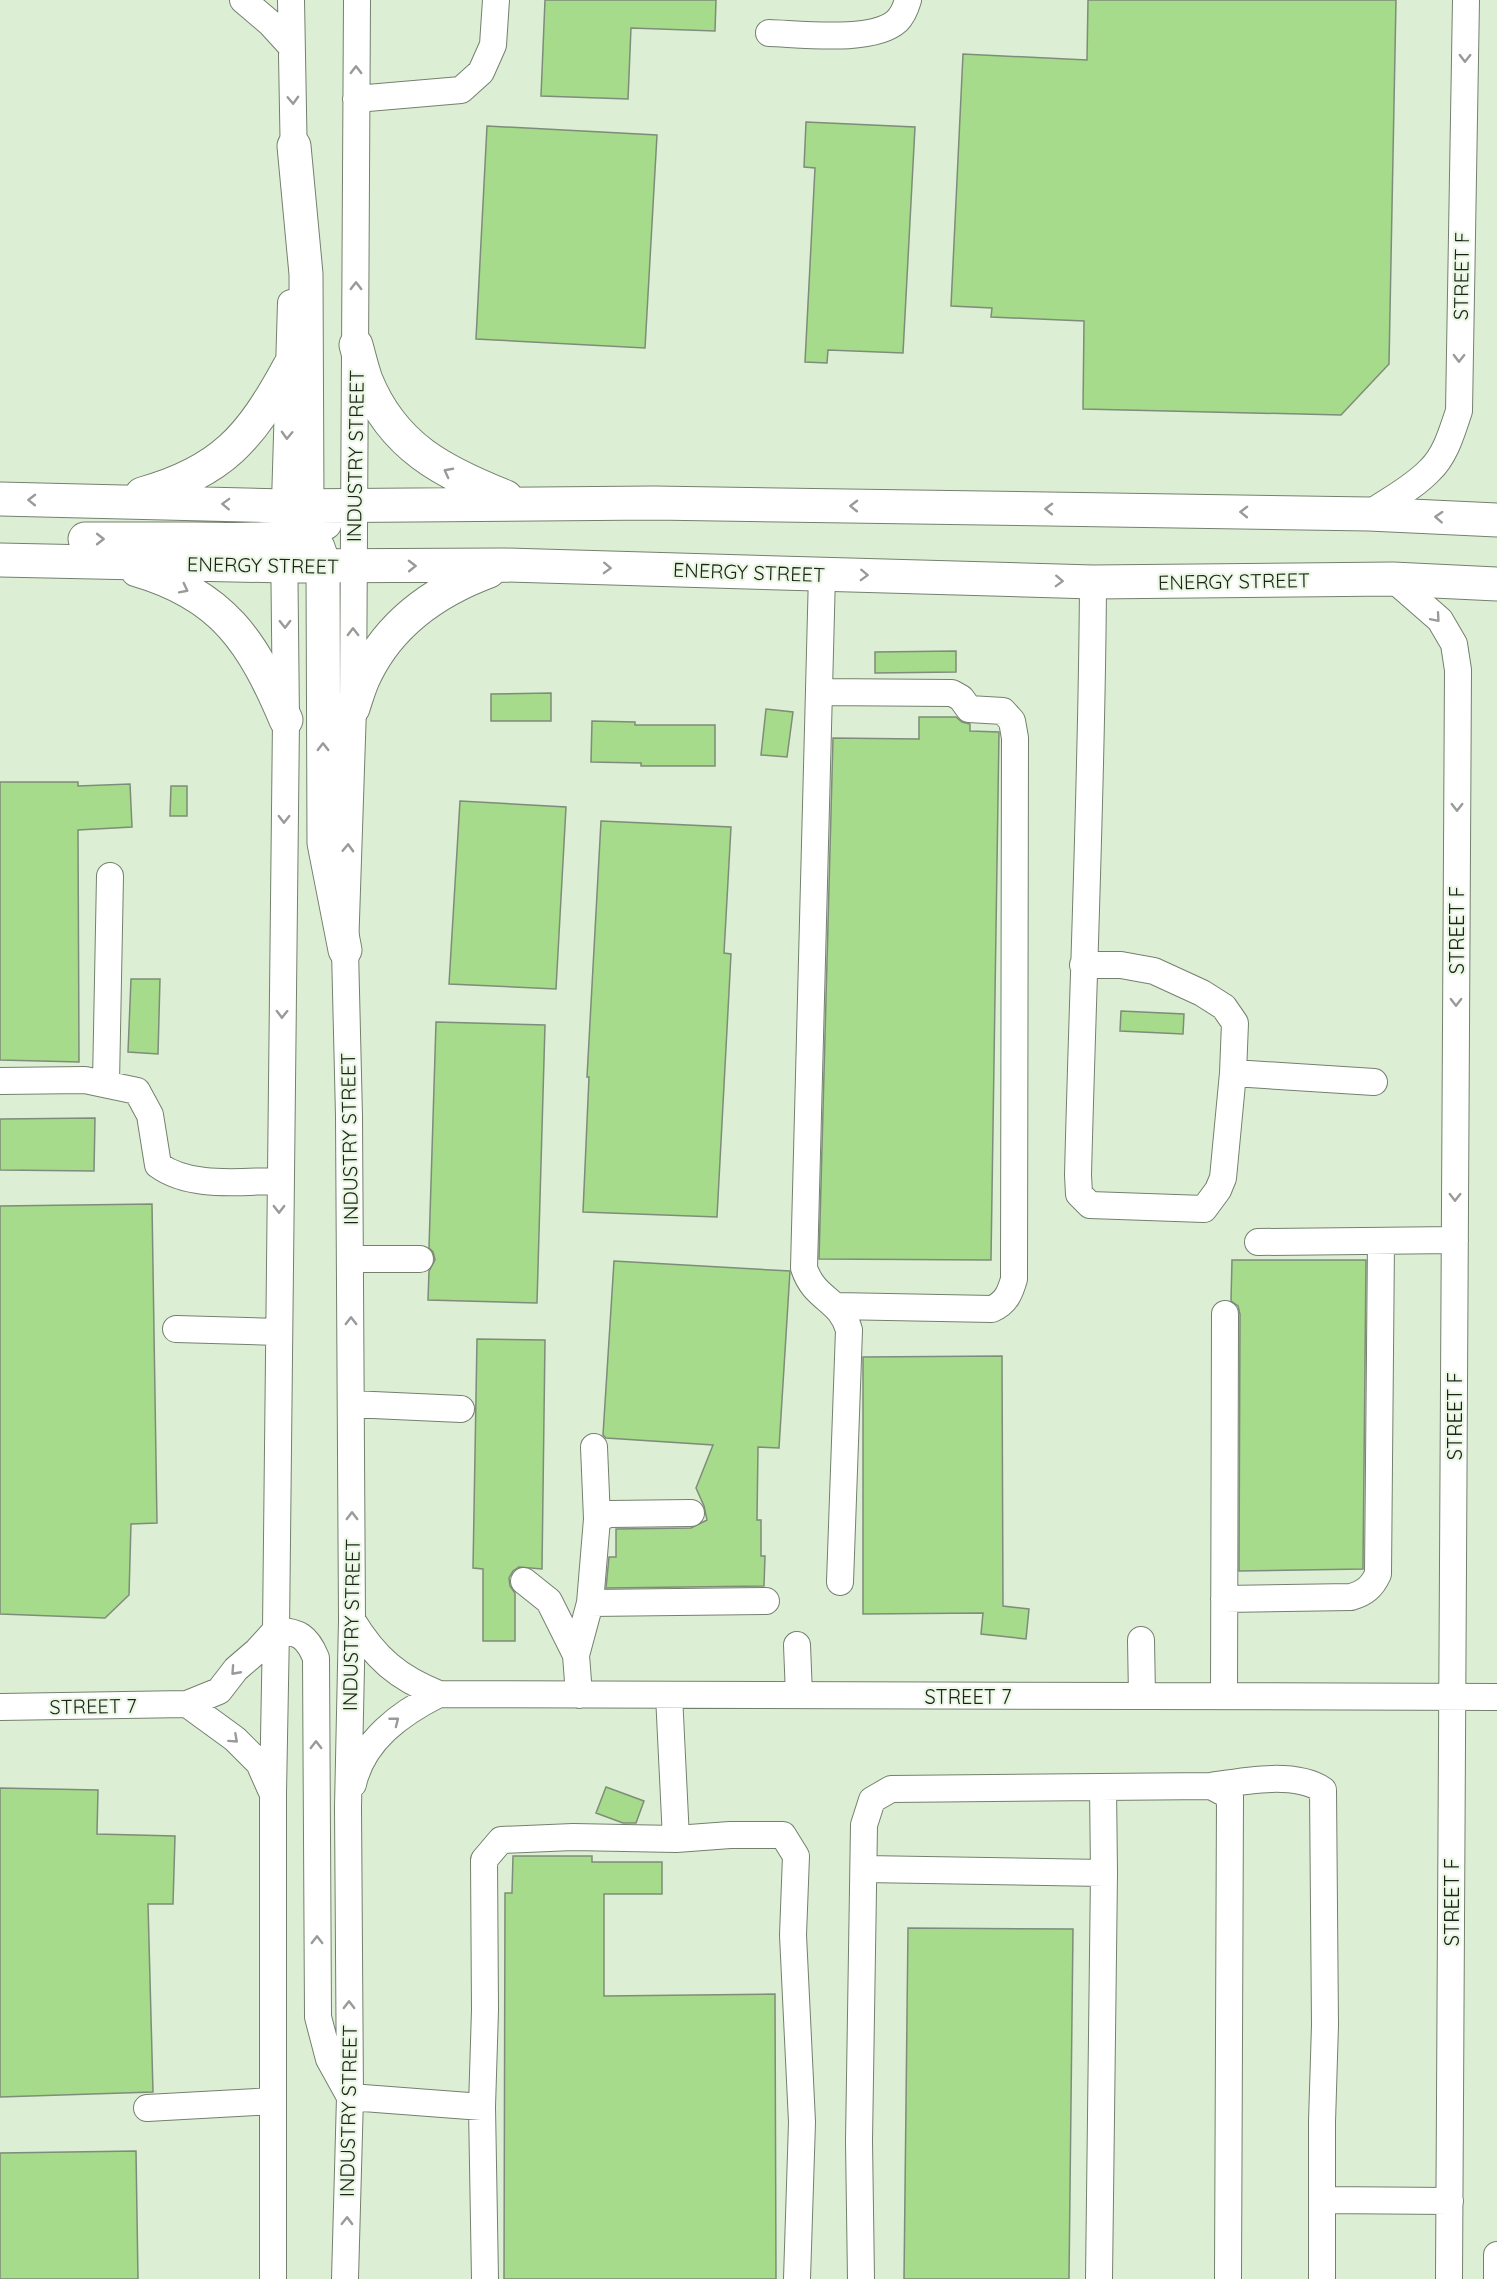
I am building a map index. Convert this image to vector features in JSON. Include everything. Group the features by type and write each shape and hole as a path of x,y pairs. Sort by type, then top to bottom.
{"main road":[{"path":"294,146 306,274 310,538 324,843 345,950"},
{"path":"356,345 366,380 378,404 406,441 434,464 466,481 521,503"},
{"path":"116,501 184,480 220,460 248,434 270,403 289,367"},
{"name":"ENERGY STREET","path":"0,499 116,501 310,538 505,565 1093,582 1393,579 1497,584"},
{"path":"354,514 552,518 595,514 654,502"},
{"path":"0,548 36,540 310,538 354,514 521,503 654,502 1369,514 1497,520"},
{"name":"ENERGY STREET","path":"0,560 110,562 310,538"},
{"path":"110,562 149,574 187,590 221,614 249,645 269,681 286,720"},
{"path":"353,708 366,673 385,642 410,615 441,593 469,578 505,565"}],"street":[{"path":"243,0 270,23 291,46"},
{"name":"INDUSTRY STREET","path":"291,0 294,146 289,367 310,538 353,708 345,950 352,1620 348,1807 350,2097 345,2279"},
{"name":"INDUSTRY STREET","path":"310,538 354,514 357,0"},
{"path":"356,99 461,90 481,72 493,45 496,0"},
{"path":"769,33 860,35 886,28 898,20 908,0"},
{"name":"STREET F","path":"1369,514 1408,488 1431,469 1450,440 1459,411 1466,0"},
{"name":"INDUSTRY STREET","path":"273,2279 273,1793 286,720 310,538"},
{"path":"822,574 804,1268 815,1290 836,1305 846,1317 849,1330 840,1582"},
{"name":"STREET F","path":"1393,579 1440,620 1454,644 1458,670 1449,2279"},
{"path":"1083,965 1121,965 1154,971 1202,993 1224,1007 1235,1023 1233,1073 1223,1178 1218,1190 1204,1209 1090,1205 1080,1194 1078,1175 1083,965 1093,664 1093,582"},
{"path":"819,692 952,693 961,698 969,710 1003,711 1012,721 1015,738 1014,1279 1002,1305 992,1309 836,1305"},
{"path":"106,1083 110,876"},
{"path":"1233,1073 1374,1082"},
{"path":"0,1081 85,1080 137,1091 150,1115 158,1165 172,1175 193,1179 280,1181"},
{"path":"1258,1242 1455,1240"},
{"path":"1224,1599 1351,1597 1362,1594 1373,1585 1378,1574 1381,1241"},
{"path":"350,1259 420,1259"},
{"path":"1224,1314 1224,1696"},
{"path":"176,1329 278,1332"},
{"path":"351,1404 461,1409"},
{"path":"579,1695 576,1655 590,1603 597,1520 594,1447"},
{"path":"597,1520 609,1514 691,1513"},
{"path":"524,1581 549,1601 576,1655"},
{"path":"590,1603 766,1600"},
{"name":"STREET 7","path":"352,1620 364,1640 379,1658 417,1686 439,1694 1497,1697"},
{"path":"276,1630 300,1635 310,1644 316,1658 318,2018 329,2059 350,2097 482,2107"},
{"name":"STREET 7","path":"0,1707 187,1704 219,1691 236,1669 276,1630"},
{"path":"1142,1641 1142,1696"},
{"path":"797,1645 800,1695"},
{"name":"STREET 7","path":"348,1807 354,1777 368,1750 387,1726 411,1708 439,1694"},
{"path":"669,1695 676,1839"},
{"path":"187,1704 235,1738 259,1763 273,1793"},
{"path":"861,2279 859,2141 864,1825 872,1800 891,1789 1211,1786 1249,1780 1291,1780 1312,1782 1323,1790 1325,2025 1322,2122 1322,2279"},
{"path":"1211,1786 1230,1796 1228,2279"},
{"path":"1099,2279 1103,1787"},
{"path":"485,2279 482,2107 485,2010 484,1860 501,1840 573,1837 676,1839 730,1835 783,1835 796,1856 793,1935 802,2122 797,2279"},
{"path":"864,1869 1104,1873"},
{"path":"147,2108 273,2101"},
{"path":"1323,2200 1450,2201"},
{"path":"1497,2254 1497,2279"}],"shaded area":[{"path":"0,0 1497,0 1497,2279 0,2279"}],"building":[{"path":"545,0 716,0 715,31 631,28 628,99 541,96"},
{"path":"1088,0 1396,0 1389,364 1341,415 1083,409 1084,321 991,317 992,308 951,306 963,54 1087,60"},
{"path":"806,122 915,127 903,353 828,350 827,363 805,362 815,168 804,167"},
{"path":"487,126 657,135 645,348 476,339"},
{"path":"956,651 956,672 875,673 875,652"},
{"path":"551,693 551,721 491,721 491,694"},
{"path":"766,709 793,712 787,757 761,755"},
{"path":"919,717 956,717 970,724 970,731 999,732 991,1260 819,1259 833,738 919,739"},
{"path":"592,721 635,722 635,725 715,725 715,766 641,766 641,763 591,762"},
{"path":"0,782 78,782 78,786 130,784 132,827 78,830 79,1062 0,1060"},
{"path":"171,786 187,786 187,816 170,816"},
{"path":"460,801 566,807 556,989 449,984"},
{"path":"601,821 731,827 724,953 731,954 717,1217 583,1212 589,1077 587,1077"},
{"path":"131,979 160,979 158,1054 128,1052"},
{"path":"1121,1011 1184,1014 1183,1034 1120,1031"},
{"path":"436,1022 545,1025 537,1303 428,1300 429,1271 435,1260 429,1248"},
{"path":"95,1118 94,1171 0,1170 0,1119"},
{"path":"152,1204 157,1523 131,1524 129,1595 105,1618 0,1614 0,1206"},
{"path":"1232,1260 1366,1260 1363,1569 1239,1571 1240,1314 1238,1306 1231,1301"},
{"path":"614,1261 790,1271 779,1448 758,1447 757,1520 761,1520 761,1556 765,1556 764,1586 606,1588 609,1557 616,1557 616,1529 691,1528 707,1520 696,1488 713,1445 606,1438 603,1435"},
{"path":"477,1339 545,1340 542,1569 519,1567 509,1578 510,1586 515,1593 515,1641 483,1641 483,1569 473,1568"},
{"path":"1002,1356 1003,1606 1029,1609 1026,1639 981,1634 983,1613 863,1614 863,1357"},
{"path":"606,1787 644,1801 636,1823 623,1823 596,1813"},
{"path":"0,1788 98,1790 97,1834 175,1836 173,1904 148,1904 153,2092 0,2097"},
{"path":"513,1856 592,1856 592,1862 662,1862 662,1894 604,1894 604,1996 775,1994 776,2279 504,2279 505,1893 512,1893"},
{"path":"908,1928 1073,1929 1069,2279 904,2279"},
{"path":"136,2151 138,2279 0,2279 0,2153"}]}
